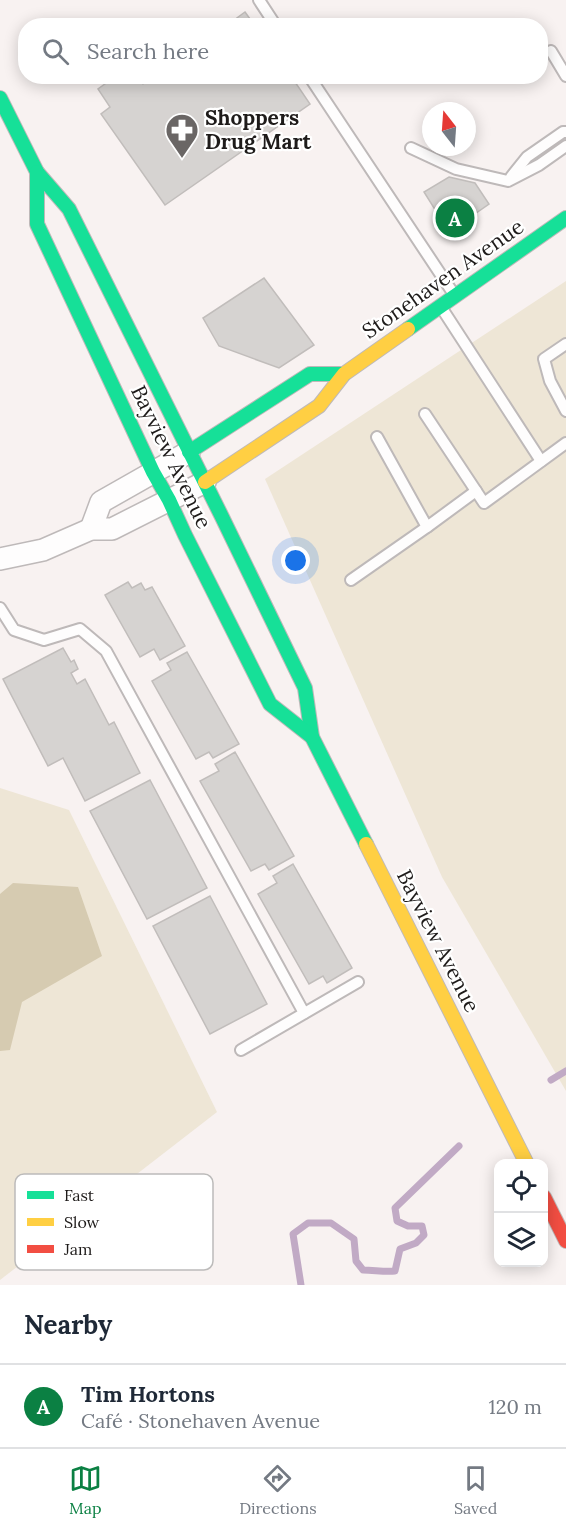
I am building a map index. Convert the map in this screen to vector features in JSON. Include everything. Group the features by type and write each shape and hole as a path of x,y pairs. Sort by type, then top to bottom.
{"main road":[{"name":"Bayview Avenue","path":"0,98 37,172 69,209 205,482 305,688 312,737 524,1159"},
{"name":"Bayview Avenue","path":"37,172 37,224 153,472 270,704 312,737"},
{"name":"Stonehaven Avenue","path":"205,482 319,405 344,374 566,218"},
{"path":"189,452 310,374 344,374"},
{"path":"548,1207 566,1241"}],"street":[{"path":"91,529 101,502 189,452"},
{"path":"0,559 43,549 91,529 112,530 205,482"}],"lane":[{"path":"259,0 271,18"},
{"path":"550,51 566,76"},
{"path":"314,84 455,296"},
{"path":"508,181 527,157 566,132"},
{"path":"411,148 456,169 508,181 539,165 566,146"},
{"path":"441,306 541,460"},
{"path":"566,344 544,358 550,381 566,411"},
{"path":"425,414 484,503 566,443"},
{"path":"377,437 427,527"},
{"path":"351,580 476,491"},
{"path":"0,608 14,630 44,640 80,629 106,651 304,1013"},
{"path":"241,1050 358,981"}],"shaded area":[{"path":"566,281 566,1091 442,877 265,479"},
{"path":"0,788 69,810 217,1112 137,1174 15,1174 15,1268 0,1280"},
{"path":"13,883 78,887 102,956 22,1002 10,1050 0,1051 0,894"}],"building":[{"path":"245,12 249,18 237,18"},
{"name":"Shoppers Drug Mart","path":"105,84 296,84 310,104 165,205 101,114 110,107 98,89"},
{"path":"449,177 475,183 489,204 449,232 424,192"},
{"path":"264,278 314,345 279,368 219,346 203,318"},
{"path":"128,582 132,588 141,583 145,590 152,587 185,646 160,660 154,649 140,657 105,595"},
{"path":"63,648 71,662 74,660 78,669 71,673 77,684 85,679 109,725 114,722 140,773 85,801 63,758 48,766 3,679"},
{"path":"187,652 239,744 213,758 209,752 196,759 152,681 171,670 167,663"},
{"path":"235,752 294,856 269,870 265,864 251,871 200,781 219,771 215,764"},
{"path":"150,780 207,888 147,919 90,811"},
{"path":"293,864 352,968 327,983 323,976 309,984 258,894 277,883 273,876"},
{"path":"210,896 267,1004 210,1034 153,926"}],"waterway":[{"path":"551,1080 566,1071"},
{"path":"301,1285 293,1234 308,1223 331,1223 354,1239 356,1261 363,1270 395,1271 400,1249 416,1243 424,1235 422,1226 408,1226 397,1221 395,1208 459,1146"}],"traffic: fast":[{"path":"0,98 37,172 69,209 222,517 305,688 312,737 366,844"},
{"path":"37,172 37,224 153,472 270,704 312,737"},
{"path":"408,329 566,218"},
{"path":"189,452 310,374 344,374"}],"traffic: slow":[{"path":"205,482 319,406 344,374 408,329"},
{"path":"366,844 524,1159"}],"traffic: jam":[{"path":"548,1205 566,1241"}],"place":[{"name":"Shoppers Drug Mart","path":"182,159"},
{"name":"Tim Hortons","path":"455,218"}]}
